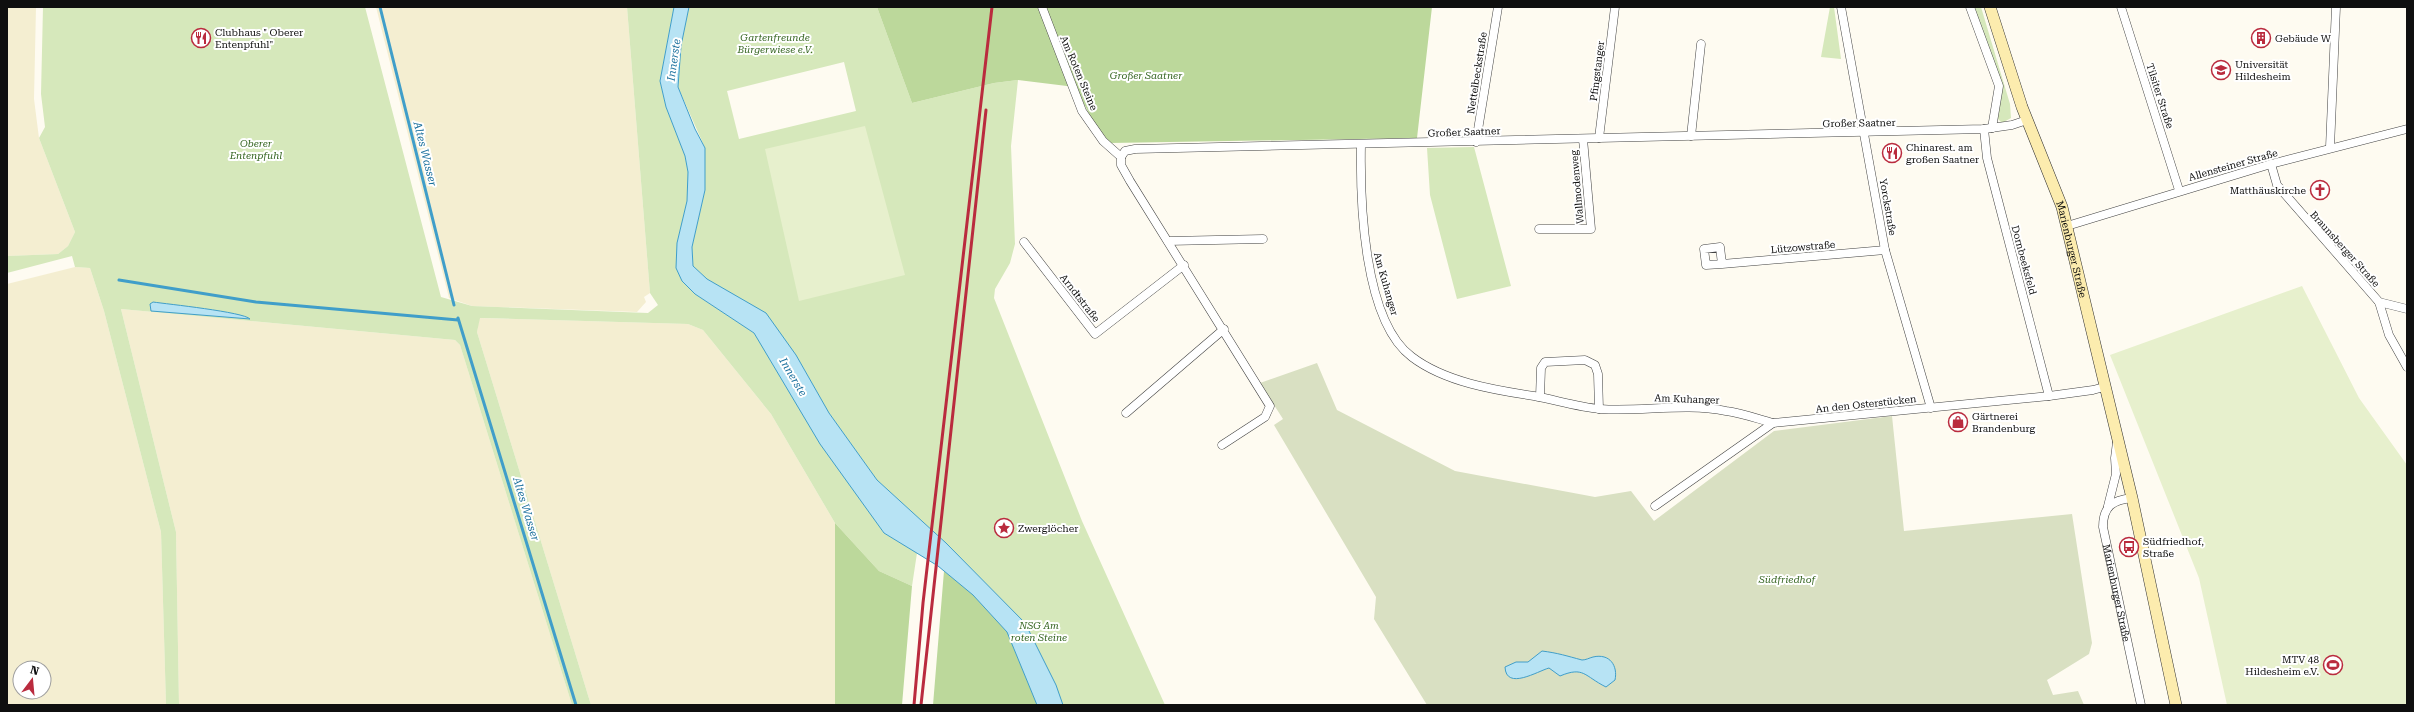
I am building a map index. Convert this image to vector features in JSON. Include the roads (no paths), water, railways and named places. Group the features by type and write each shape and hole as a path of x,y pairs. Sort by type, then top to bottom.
{"main road":[{"name":"Marienburger Straße","path":"1990,7 2027,120 2054,185 2067,226 2104,387 2132,498 2176,705"}],"street":[{"name":"Am Roten Steine","path":"1042,7 1082,111 1103,141 1121,157 1121,165 1224,329 1270,406 1265,417 1222,445"},
{"name":"Nettelbeckstraße","path":"1476,142 1498,7"},
{"name":"Pfingstanger","path":"1599,138 1615,7"},
{"name":"Yorckstraße","path":"1841,7 1865,132 1885,250 1931,408"},
{"path":"1970,7 1999,86 1988,129"},
{"name":"Tilsiter Straße","path":"2121,7 2179,190"},
{"path":"2330,147 2336,7"},
{"path":"1691,136 1701,44"},
{"name":"Großer Saatner","path":"1121,157 1126,151 1135,149 1361,145 1988,129 2012,125 2027,120"},
{"name":"Dornbeeksfeld","path":"1988,129 1987,158 2049,396"},
{"name":"Allensteiner Straße","path":"2067,226 2107,216 2179,190 2330,147 2407,129"},
{"name":"Wallmodenweg","path":"1539,229 1591,229 1583,139"},
{"name":"Am Kuhanger","path":"1361,145 1360,201 1364,240 1373,283 1387,324 1396,341 1415,359 1444,374 1500,391 1599,408 1726,410 1773,423"},
{"name":"Braunsberger Straße","path":"2271,164 2277,186 2379,302 2407,309"},
{"path":"1168,241 1264,239"},
{"name":"Arndtstraße","path":"1024,242 1095,334 1184,265"},
{"name":"Lützowstraße","path":"1722,264 1885,250"},
{"path":"2379,302 2389,335 2407,367"},
{"path":"1126,413 1224,329"},
{"path":"1540,397 1541,368 1545,362 1585,360 1595,365 1598,374 1599,408"},
{"name":"An den Osterstücken","path":"1655,506 1773,423 2049,396 2104,387"},
{"name":"Marienburger Straße","path":"2118,441 2114,458 2116,474 2104,517 2103,530 2141,705"},
{"path":"2108,506 2118,500 2132,498"}],"water":[{"name":"Innerste","path":"674,7 689,7 681,46 678,87 695,129 705,148 705,190 692,247 693,266 707,279 766,313 796,355 829,413 877,480 946,543 1025,623 1056,685 1063,705 1037,705 1007,632 973,595 938,566 884,533 820,444 754,333 695,294 682,281 676,268 677,243 687,201 688,172 685,156 666,107 660,81"},
{"path":"153,302 220,311 245,316 250,319 151,311 150,304"},
{"path":"1542,651 1582,660 1599,656 1604,657 1612,662 1614,666 1616,675 1615,680 1606,687 1579,672 1568,673 1560,676 1549,668 1523,678 1516,679 1511,678 1507,674 1505,667 1516,662 1528,662"}],"waterway":[{"name":"Altes Wasser","path":"380,7 454,305"},
{"path":"119,280 256,302 458,320"},
{"name":"Altes Wasser","path":"458,318 576,705"}],"railway":[{"path":"914,705 923,603 992,7"},
{"path":"921,705 986,110"}],"place":[{"name":"Clubhaus \" Oberer Entenpfuhl\"","path":"201,38"},
{"name":"Gebäude W","path":"2261,38"},
{"name":"Universität Hildesheim","path":"2221,70"},
{"name":"Chinarest. am großen Saatner","path":"1892,153"},
{"name":"Matthäuskirche","path":"2320,190"},
{"name":"Gärtnerei Brandenburg","path":"1958,422"},
{"name":"Zwerglöcher","path":"1004,528"},
{"name":"Südfriedhof, Straße","path":"2129,547"},
{"name":"MTV 48 Hildesheim e.V.","path":"2333,665"}],"park label":[{"name":"Gartenfreunde Bürgerwiese e.V.","path":"775,42"},
{"name":"Oberer Entenpfuhl","path":"256,148"},
{"name":"Südfriedhof","path":"1787,579"},
{"name":"NSG Am roten Steine","path":"1039,630"}]}
